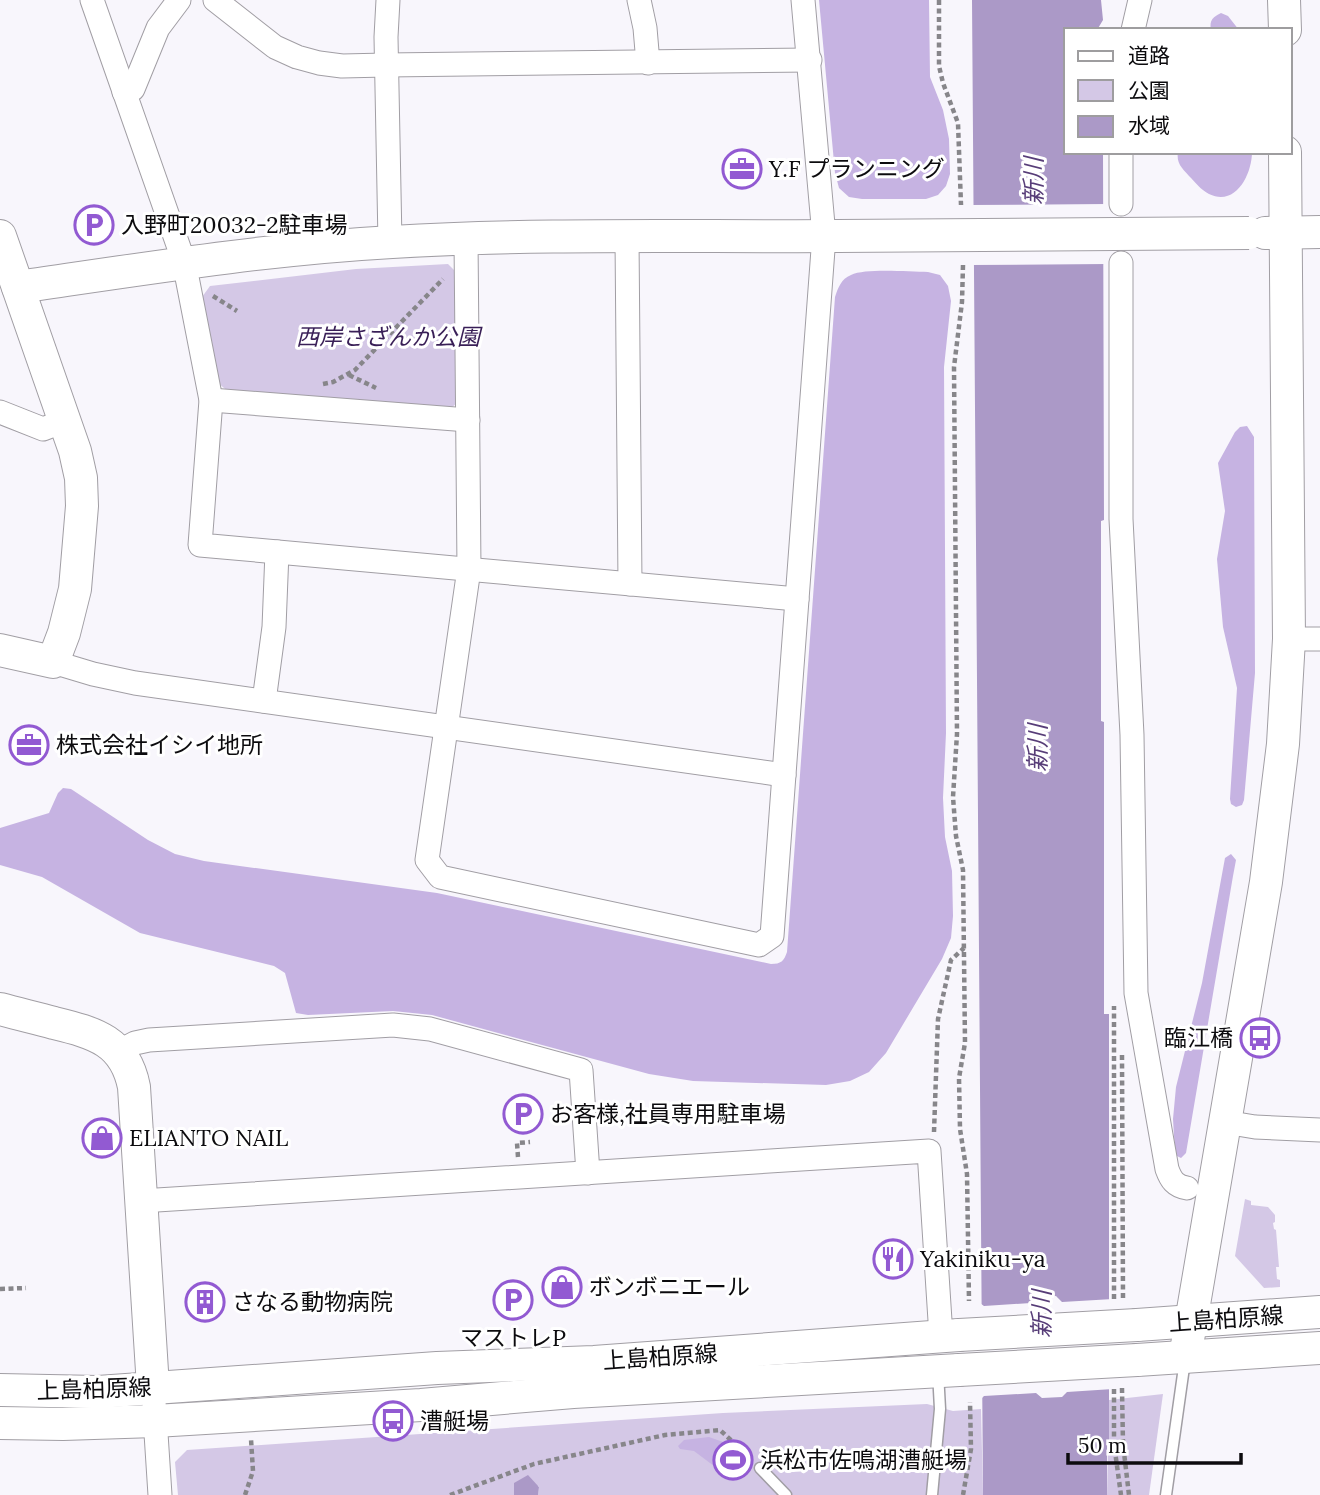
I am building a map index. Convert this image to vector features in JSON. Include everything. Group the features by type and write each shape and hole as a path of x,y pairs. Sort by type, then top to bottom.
{"street":[{"path":"92,0 184,262 211,400 200,545 797,599"},
{"path":"124,92 133,89 158,28 179,0"},
{"path":"215,0 275,47 297,57 331,65 648,64 810,60"},
{"path":"388,0 386,65 390,242"},
{"path":"639,0 648,64"},
{"path":"466,239 469,569 428,860 440,877 759,945 772,936 797,599 831,236 803,0"},
{"path":"1133,28 1140,0"},
{"path":"1284,0 1284,28"},
{"path":"1121,154 1121,204"},
{"path":"1185,1357 1276,813 1286,709 1289,639 1286,154"},
{"path":"9,287 184,262 390,242 466,239 1320,232"},
{"path":"0,236 9,287 79,464 82,506 75,589 64,633 53,662"},
{"path":"626,238 630,584"},
{"path":"1121,263 1121,519 1132,735 1136,993 1167,1169 1171,1179 1179,1186 1187,1188"},
{"path":"211,400 468,420"},
{"path":"0,412 43,429 64,421"},
{"path":"264,701 274,627 277,552"},
{"path":"1289,639 1320,639"},
{"path":"0,650 135,683 784,775"},
{"path":"0,1009 86,1031 109,1042 127,1063 134,1087 160,1495"},
{"path":"118,1052 135,1043 149,1040 375,1025 429,1029 581,1070 588,1173"},
{"path":"1225,1122 1255,1127 1320,1130"},
{"path":"141,1201 929,1151 950,1336"},
{"name":"上島柏原線","path":"0,1390 98,1392 437,1368 594,1362 950,1336 1130,1312 1191,1322 1320,1312"},
{"name":"上島柏原線","path":"0,1423 155,1421 421,1405 586,1391 1320,1348"}],"lane":[{"path":"1167,1495 1185,1357"},
{"path":"932,1495 940,1409 948,1370"},
{"path":"760,1468 786,1495"}],"path":[{"path":"939,0 939,66 958,122 961,205"},
{"path":"962,265 962,302 954,368 957,734 953,797 962,870 965,1042 959,1078 960,1129 967,1174 969,1301"},
{"path":"321,384 333,382 355,370 444,278"},
{"path":"207,292 237,311"},
{"path":"929,1151 934,1138 939,1019 951,960 964,948"},
{"path":"1113,1014 1114,1299"},
{"path":"1122,1047 1122,1236 1130,1312"},
{"path":"518,1148 517,1143 530,1142"},
{"path":"1114,1236 1122,1236"},
{"path":"0,1289 26,1288"},
{"path":"1122,1388 1122,1444 1129,1495"},
{"path":"1114,1389 1114,1444 1121,1495"},
{"path":"963,1495 971,1449 970,1402"},
{"path":"450,1495 534,1464 665,1435 701,1431 720,1430 760,1468"},
{"path":"245,1495 253,1471 251,1438"}],"green space":[{"name":"西岸さざんか公園","path":"448,264 459,275 460,400 448,411 231,394 217,382 202,297 210,286 356,269"},
{"path":"1245,1199 1251,1201 1251,1205 1268,1207 1275,1215 1273,1223 1279,1267 1276,1267 1280,1287 1264,1288 1235,1256"},
{"path":"1163,1394 1149,1495 1107,1495 1109,1400"},
{"name":"浜松市佐鳴湖漕艇場","path":"927,1404 953,1411 981,1409 983,1495 538,1495 539,1486 514,1483 514,1495 178,1495 175,1462 187,1450 723,1413"}],"shaded area":[{"path":"819,0 929,0 930,77 943,110 949,139 950,174 946,186 938,195 926,199 862,199 849,197 839,188 835,173"},
{"path":"1221,13 1228,16 1237,28 1211,28 1212,19"},
{"path":"1252,154 1249,170 1241,186 1227,196 1219,197 1206,192 1189,176 1182,168 1178,156"},
{"path":"928,272 940,275 948,286 951,301 944,367 946,733 943,798 945,837 952,871 953,916 951,938 942,959 886,1053 869,1072 850,1081 826,1085 693,1081 649,1074 432,1015 393,1011 308,1015 296,1013 285,973 274,966 140,933 42,877 0,865 0,828 49,813 63,788 71,789 148,840 175,854 204,861 437,893 771,964 782,961 787,952 835,297 842,281 858,273"},
{"path":"1247,426 1254,437 1255,673 1244,800 1242,805 1236,807 1231,804 1230,799 1237,688 1223,627 1217,559 1225,511 1218,463 1235,432 1240,427"},
{"path":"1231,854 1236,860 1186,1153 1181,1158 1175,1152 1173,1119 1176,1087 1202,983 1225,858"},
{"path":"709,1437 723,1442 733,1453 731,1460 722,1468 714,1466 694,1451 680,1449 678,1446 684,1440"}],"water":[{"name":"新川","path":"972,0 1101,0 1103,20 1098,28 1064,28 1064,154 1103,154 1104,520 1101,521 1101,721 1104,722 1104,1014 1109,1014 1107,1495 983,1495"},
{"path":"528,1475 539,1487 538,1495 514,1495 514,1483"}],"pier":[{"path":"1107,204 1107,264 970,265 970,205"},
{"path":"1056,1296 1062,1302 1113,1299 1113,1389 1067,1392 1062,1397 1042,1398 1036,1393 984,1396 978,1402 977,1301 984,1306 1031,1303 1036,1298"}],"place":[{"name":"Y.F プランニング","path":"742,169"},
{"name":"入野町20032-2駐車場","path":"94,225"},
{"name":"株式会社イシイ地所","path":"29,745"},
{"name":"臨江橋","path":"1260,1038"},
{"name":"お客様,社員専用駐車場","path":"523,1114"},
{"name":"ELIANTO NAIL","path":"102,1138"},
{"name":"Yakiniku-ya","path":"893,1259"},
{"name":"ボンボニエール","path":"562,1287"},
{"name":"マストレP","path":"513,1300"},
{"name":"さなる動物病院","path":"205,1302"},
{"name":"漕艇場","path":"393,1421"},
{"name":"浜松市佐鳴湖漕艇場","path":"733,1460"}]}
